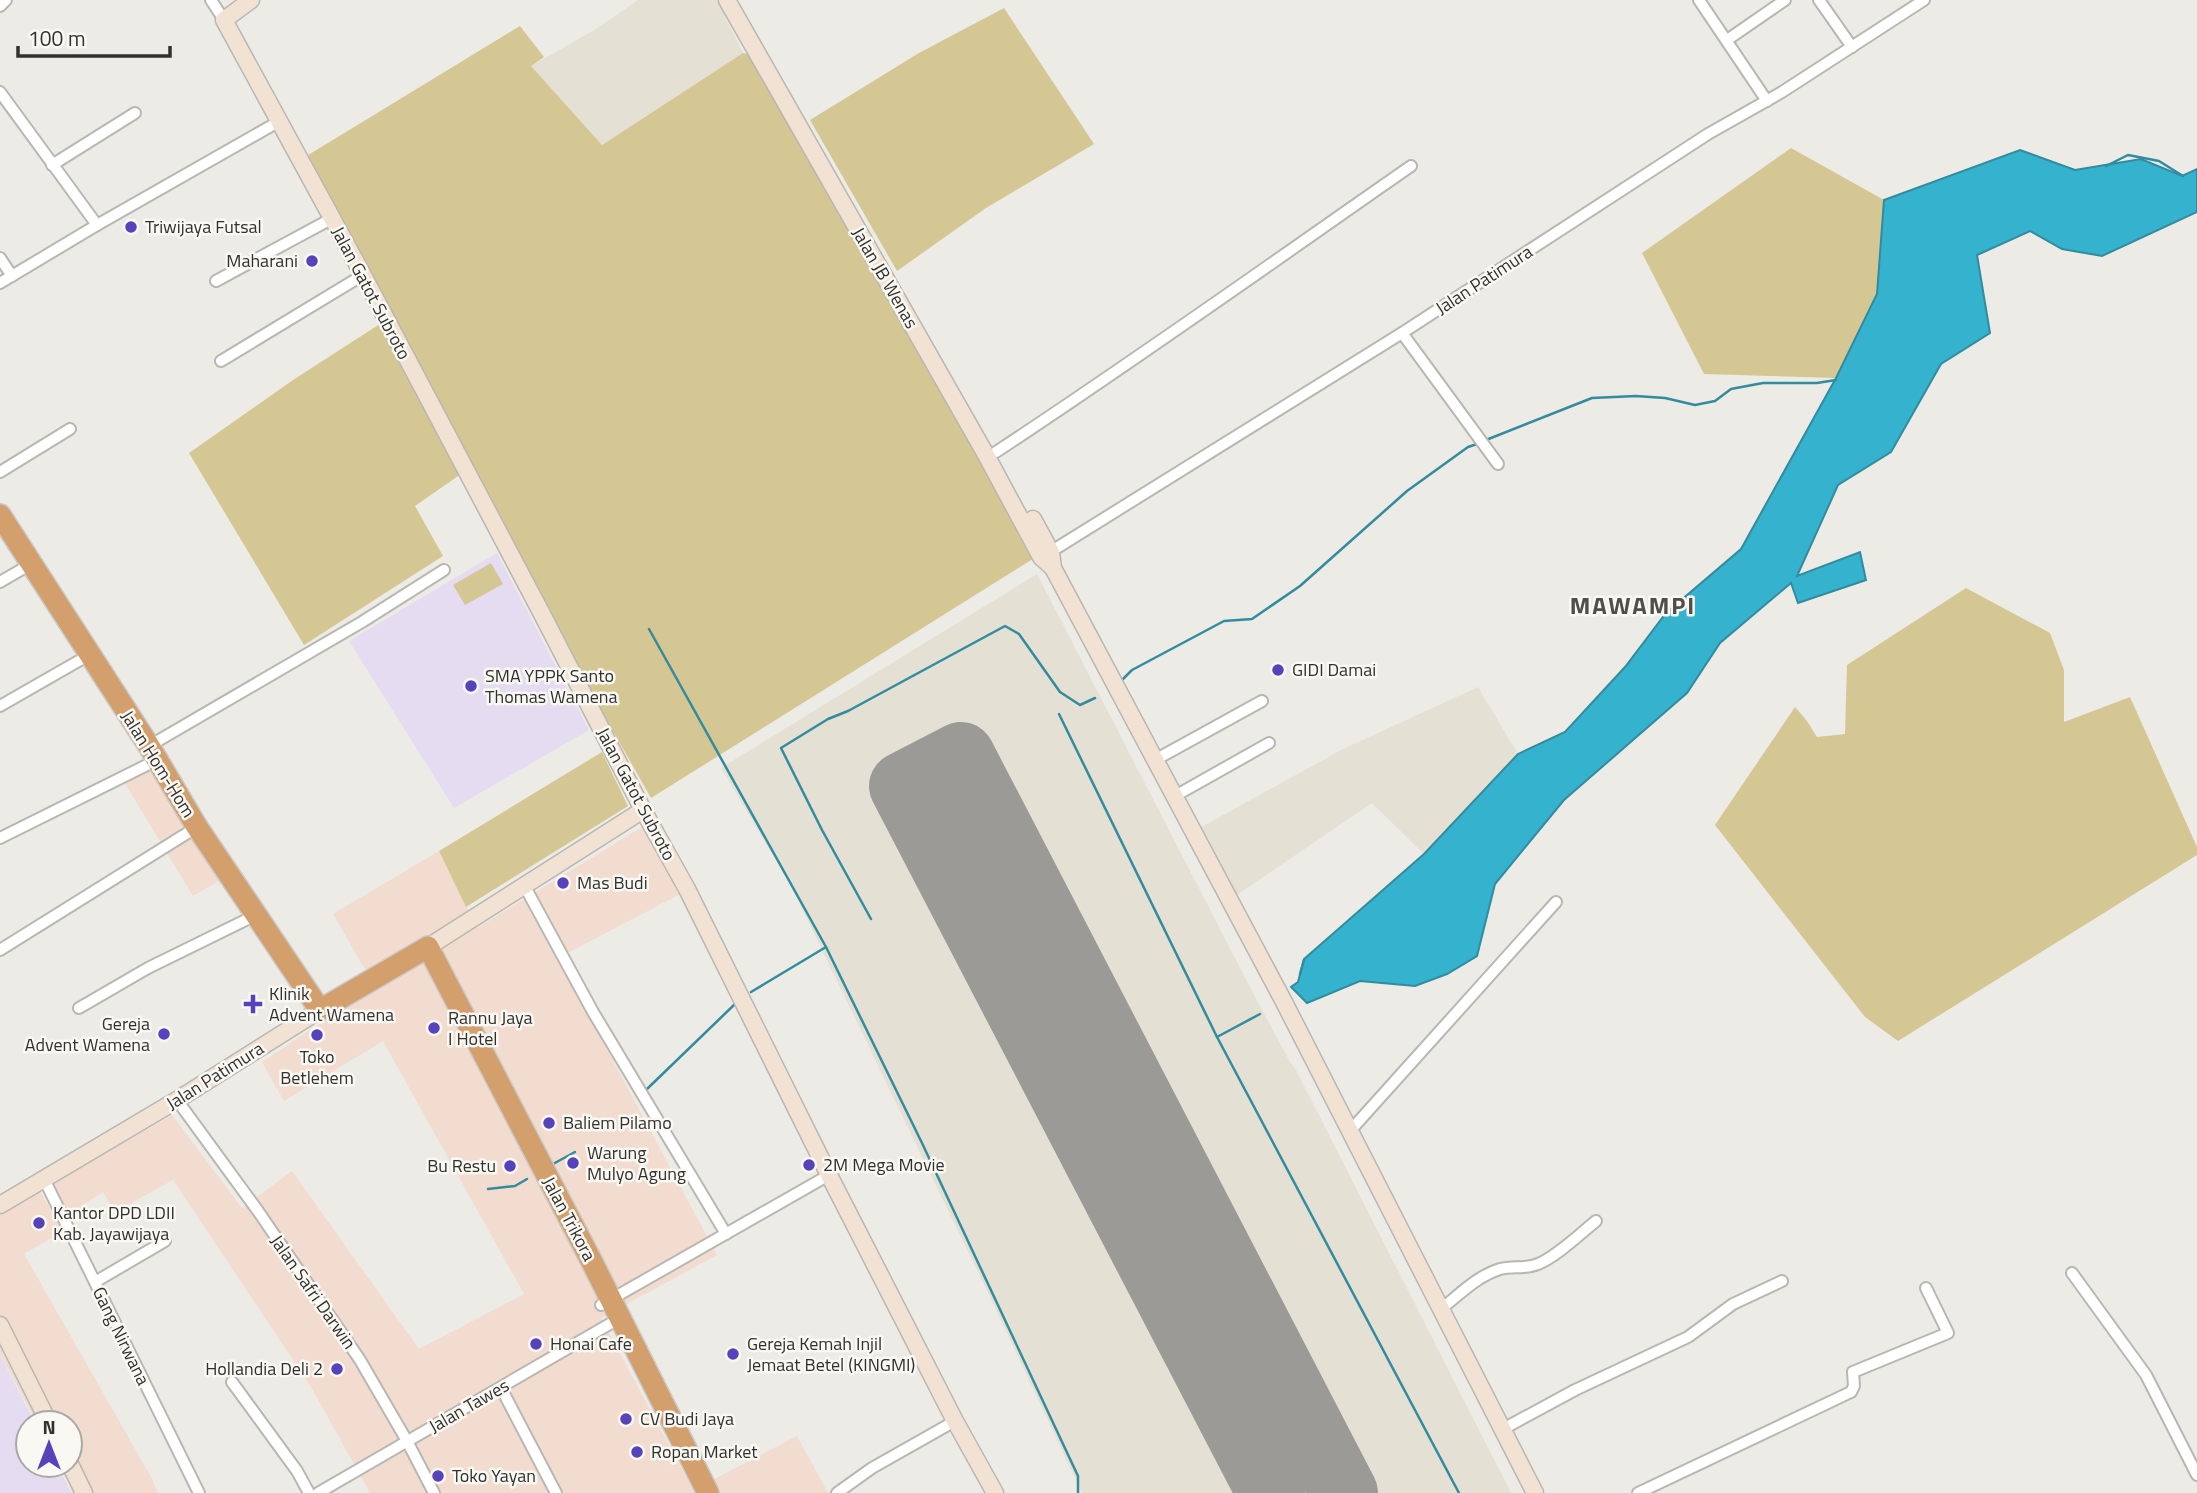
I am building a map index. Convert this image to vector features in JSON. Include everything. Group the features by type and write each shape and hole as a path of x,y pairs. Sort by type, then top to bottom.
{"highway":[{"name":"Jalan Hom-Hom","path":"0,515 153,753 197,827 320,1010"},
{"name":"Jalan Patimura","path":"320,1010 423,949"},
{"name":"Jalan Trikora","path":"423,949 436,982 658,1407 697,1493"},
{"name":"Jalan Trikora","path":"658,1407 708,1493"}],"main road":[{"path":"223,20 251,0"},
{"name":"Jalan JB Wenas","path":"727,0 996,452 1048,559"},
{"name":"Jalan JB Wenas","path":"738,0 985,453 1048,559"},
{"name":"Jalan Gatot Subroto","path":"223,20 363,275 642,810 687,889 829,1175 955,1421 995,1493"},
{"path":"1048,559 1350,1131 1535,1493"},
{"name":"Jalan Patimura","path":"423,949 642,810"},
{"name":"Jalan Patimura","path":"0,1205 177,1100 320,1010"},
{"path":"0,1325 42,1409"}],"street":[{"path":"0,6 6,0"},
{"path":"211,0 223,20"},
{"path":"1699,0 1767,101"},
{"path":"1727,40 1785,0"},
{"path":"1819,0 1852,47"},
{"name":"Jalan Patimura","path":"1048,559 1708,134 1767,101 1924,0"},
{"path":"0,92 97,225"},
{"path":"52,164 135,113"},
{"path":"0,283 278,122"},
{"path":"996,452 1109,378 1411,166"},
{"path":"216,281 331,219"},
{"path":"0,258 12,276"},
{"path":"221,361 363,275"},
{"path":"1402,333 1498,464"},
{"path":"0,471 69,429"},
{"path":"0,582 31,564"},
{"path":"0,838 153,753 444,570"},
{"path":"0,706 89,654"},
{"path":"1155,760 1262,701"},
{"path":"1175,796 1269,743"},
{"path":"0,950 197,827"},
{"path":"524,885 593,1012 726,1234"},
{"path":"1350,1131 1556,902"},
{"path":"79,1008 148,968 256,915"},
{"name":"Jalan Safri Darwin","path":"177,1100 258,1211 360,1360 434,1493"},
{"name":"Jalan Tawes","path":"318,1493 501,1388 726,1234 829,1175"},
{"name":"Gang Nirwana","path":"44,1179 199,1493"},
{"path":"1441,1309 1478,1279 1498,1270 1540,1264 1596,1221"},
{"path":"95,1282 165,1241"},
{"path":"2072,1273 2146,1375 2197,1475"},
{"path":"1503,1429 1575,1390 1688,1338 1733,1304 1782,1281"},
{"path":"1638,1493 1851,1392 1854,1386 1853,1372 1948,1333 1926,1288"},
{"path":"232,1382 297,1471 309,1493"},
{"path":"501,1388 556,1493"},
{"path":"837,1493 872,1468 955,1421"}],"shaded area":[{"path":"638,0 717,0 743,53 602,145 531,66 596,29"},
{"path":"1004,8 1094,144 986,208 897,271 810,120 919,53"},
{"path":"520,26 544,57 531,66 602,145 743,53 751,55 1036,557 651,798 546,613 461,474 415,506 443,556 304,645 189,453 293,380 386,320 300,160"},
{"path":"1791,148 1884,200 1877,294 1836,378 1704,374 1642,253"},
{"name":"SMA YPPK Santo Thomas Wamena","path":"497,553 589,730 454,808 349,641"},
{"path":"491,563 503,584 465,605 453,585"},
{"path":"1037,574 1254,995 1296,1070 1511,1493 1082,1493 791,886 721,768"},
{"path":"1966,588 2050,633 2064,670 2064,722 2130,697 2197,847 2197,855 1898,1041 1865,1017 1715,825 1795,707 1817,737 1845,734 1847,665"},
{"path":"1478,687 1518,754 1424,854 1372,803 1234,897 1198,829 1341,750"},
{"path":"602,752 628,806 466,907 439,851"},
{"path":"152,766 227,876 193,896 123,780"},
{"path":"647,824 686,891 558,958 717,1255 601,1318 693,1490 797,1436 828,1493 370,1493 311,1387 173,1180 115,1212 103,1192 67,1215 52,1184 172,1115 242,1208 292,1171 419,1349 524,1294 383,1041 284,1101 262,1062 375,987 333,914 439,851 477,928"},
{"path":"40,1191 63,1231 24,1254 158,1493 71,1493 74,1491 67,1479 84,1479 84,1409 29,1409 0,1354 0,1214"},
{"path":"0,1355 28,1409 14,1409 14,1479 64,1479 72,1493 0,1493"}],"water":[{"path":"2020,150 2075,170 2141,159 2182,176 2197,169 2197,212 2102,256 2062,249 2030,231 1977,255 1990,333 1941,364 1891,452 1838,485 1797,576 1860,552 1866,580 1798,603 1791,583 1720,643 1687,693 1564,800 1495,884 1477,956 1447,974 1415,986 1360,981 1307,1003 1291,987 1298,982 1304,959 1424,854 1518,754 1565,732 1625,667 1666,613 1741,549 1836,378 1877,294 1884,200"}],"waterway":[{"path":"2106,166 2128,155 2159,161 2183,176"},
{"path":"1486,440 1592,398 1636,396 1665,398 1695,405 1715,401 1731,389 1763,383 1817,383 1836,380"},
{"path":"1121,681 1132,670 1224,621 1252,619 1300,586 1407,491 1468,447 1480,443"},
{"path":"871,919 781,748 828,719 848,711 1005,626 1019,634 1060,692 1080,705 1095,698"},
{"path":"649,629 826,947 922,1143 1078,1476 1078,1493"},
{"path":"1059,714 1217,1037 1459,1493"},
{"path":"751,992 826,947"},
{"path":"1300,974 1304,960"},
{"path":"647,1089 735,1004"},
{"path":"1217,1037 1260,1014"},
{"path":"553,1164 575,1152"},
{"path":"488,1189 515,1186 527,1179"}],"runway":[{"path":"1271,1493 903,786 961,756 1344,1493"}],"place":[{"name":"Triwijaya Futsal","path":"131,227"},
{"name":"Maharani","path":"312,261"},
{"name":"GIDI Damai","path":"1278,670"},
{"name":"SMA YPPK Santo Thomas Wamena","path":"471,686"},
{"name":"Mas Budi","path":"563,883"},
{"name":"Klinik Advent Wamena","path":"253,1004"},
{"name":"Rannu Jaya I Hotel","path":"434,1028"},
{"name":"Gereja Advent Wamena","path":"164,1034"},
{"name":"Toko Betlehem","path":"317,1035"},
{"name":"Baliem Pilamo","path":"549,1123"},
{"name":"Warung Mulyo Agung","path":"573,1163"},
{"name":"2M Mega Movie","path":"809,1165"},
{"name":"Bu Restu","path":"510,1166"},
{"name":"Kantor DPD LDII Kab. Jayawijaya","path":"39,1223"},
{"name":"Honai Cafe","path":"536,1344"},
{"name":"Gereja Kemah Injil Jemaat Betel (KINGMI)","path":"733,1354"},
{"name":"Hollandia Deli 2","path":"337,1369"},
{"name":"CV Budi Jaya","path":"626,1419"},
{"name":"Ropan Market","path":"637,1452"},
{"name":"Toko Yayan","path":"438,1476"}],"district":[{"name":"MAWAMPI","path":"1633,606"}]}
